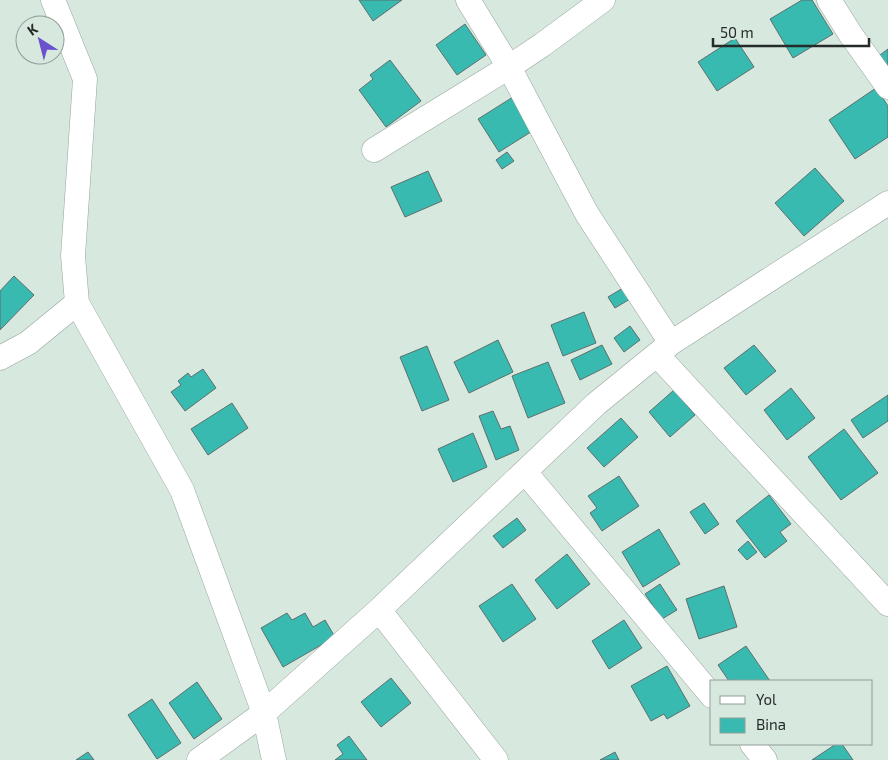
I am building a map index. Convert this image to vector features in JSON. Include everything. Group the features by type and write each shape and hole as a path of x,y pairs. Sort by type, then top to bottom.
{"street":[{"path":"53,0 85,78 73,256 77,303 182,490 264,713 274,760"},
{"path":"468,0 509,66 587,214 664,350 888,604"},
{"path":"374,150 542,45 603,0"},
{"path":"829,0 888,87"},
{"path":"199,760 264,713 379,610 596,404 664,350 888,203"},
{"path":"0,358 28,343 77,303"},
{"path":"525,472 710,694"},
{"path":"379,610 496,760"},
{"path":"753,745 765,760"}],"building":[{"path":"359,0 402,0 373,21"},
{"path":"802,0 812,0 833,34 793,58 770,19"},
{"path":"465,24 486,55 457,75 436,45"},
{"path":"735,38 754,67 717,91 698,62"},
{"path":"888,49 888,74 876,58"},
{"path":"390,60 421,101 386,127 359,90 373,79 370,75"},
{"path":"876,88 888,106 888,137 855,159 829,120"},
{"path":"513,97 534,130 499,152 478,119"},
{"path":"507,152 514,161 502,169 496,160"},
{"path":"815,168 844,201 804,236 775,203"},
{"path":"428,171 442,201 405,217 391,187"},
{"path":"14,276 34,295 0,330 0,291"},
{"path":"628,285 635,296 615,308 608,297"},
{"path":"584,312 596,343 563,356 551,325"},
{"path":"630,326 640,340 624,352 614,338"},
{"path":"498,340 513,372 469,393 454,362"},
{"path":"602,345 612,364 580,380 571,360"},
{"path":"754,345 776,371 746,395 724,368"},
{"path":"427,346 449,400 422,411 400,357"},
{"path":"548,362 565,403 528,418 512,376"},
{"path":"203,369 216,388 185,411 171,392 181,385 178,381 188,373 191,377"},
{"path":"791,388 815,418 787,440 764,410"},
{"path":"674,390 695,415 670,437 649,412"},
{"path":"888,395 888,421 863,438 851,420"},
{"path":"232,403 248,428 208,455 191,429"},
{"path":"493,411 501,429 510,426 519,450 496,460 479,416"},
{"path":"621,418 638,437 604,467 587,448"},
{"path":"844,429 878,473 841,500 808,457"},
{"path":"473,433 487,467 453,482 438,449"},
{"path":"619,476 639,506 602,531 590,513 597,508 588,496"},
{"path":"769,495 791,524 780,532 787,541 765,558 736,521"},
{"path":"704,503 719,524 705,534 690,512"},
{"path":"517,518 526,530 503,548 493,536"},
{"path":"659,529 680,564 643,587 622,552"},
{"path":"748,541 757,552 747,560 738,550"},
{"path":"567,554 590,584 557,609 535,580"},
{"path":"512,584 536,619 503,642 479,606"},
{"path":"660,584 677,610 662,619 645,594"},
{"path":"724,586 737,627 699,639 686,599"},
{"path":"287,613 292,620 305,613 313,627 325,620 335,637 283,667 261,628"},
{"path":"624,620 642,648 609,669 592,641"},
{"path":"746,646 769,680 728,680 718,665"},
{"path":"667,666 690,706 667,719 664,714 651,721 631,686"},
{"path":"391,678 411,703 381,727 361,702"},
{"path":"197,682 222,719 194,739 169,703"},
{"path":"152,699 181,743 157,759 128,715"},
{"path":"349,736 367,760 335,760 343,754 337,745"},
{"path":"834,745 843,745 853,760 812,760"},
{"path":"88,752 94,760 76,760"},
{"path":"615,752 619,760 600,760"}]}
